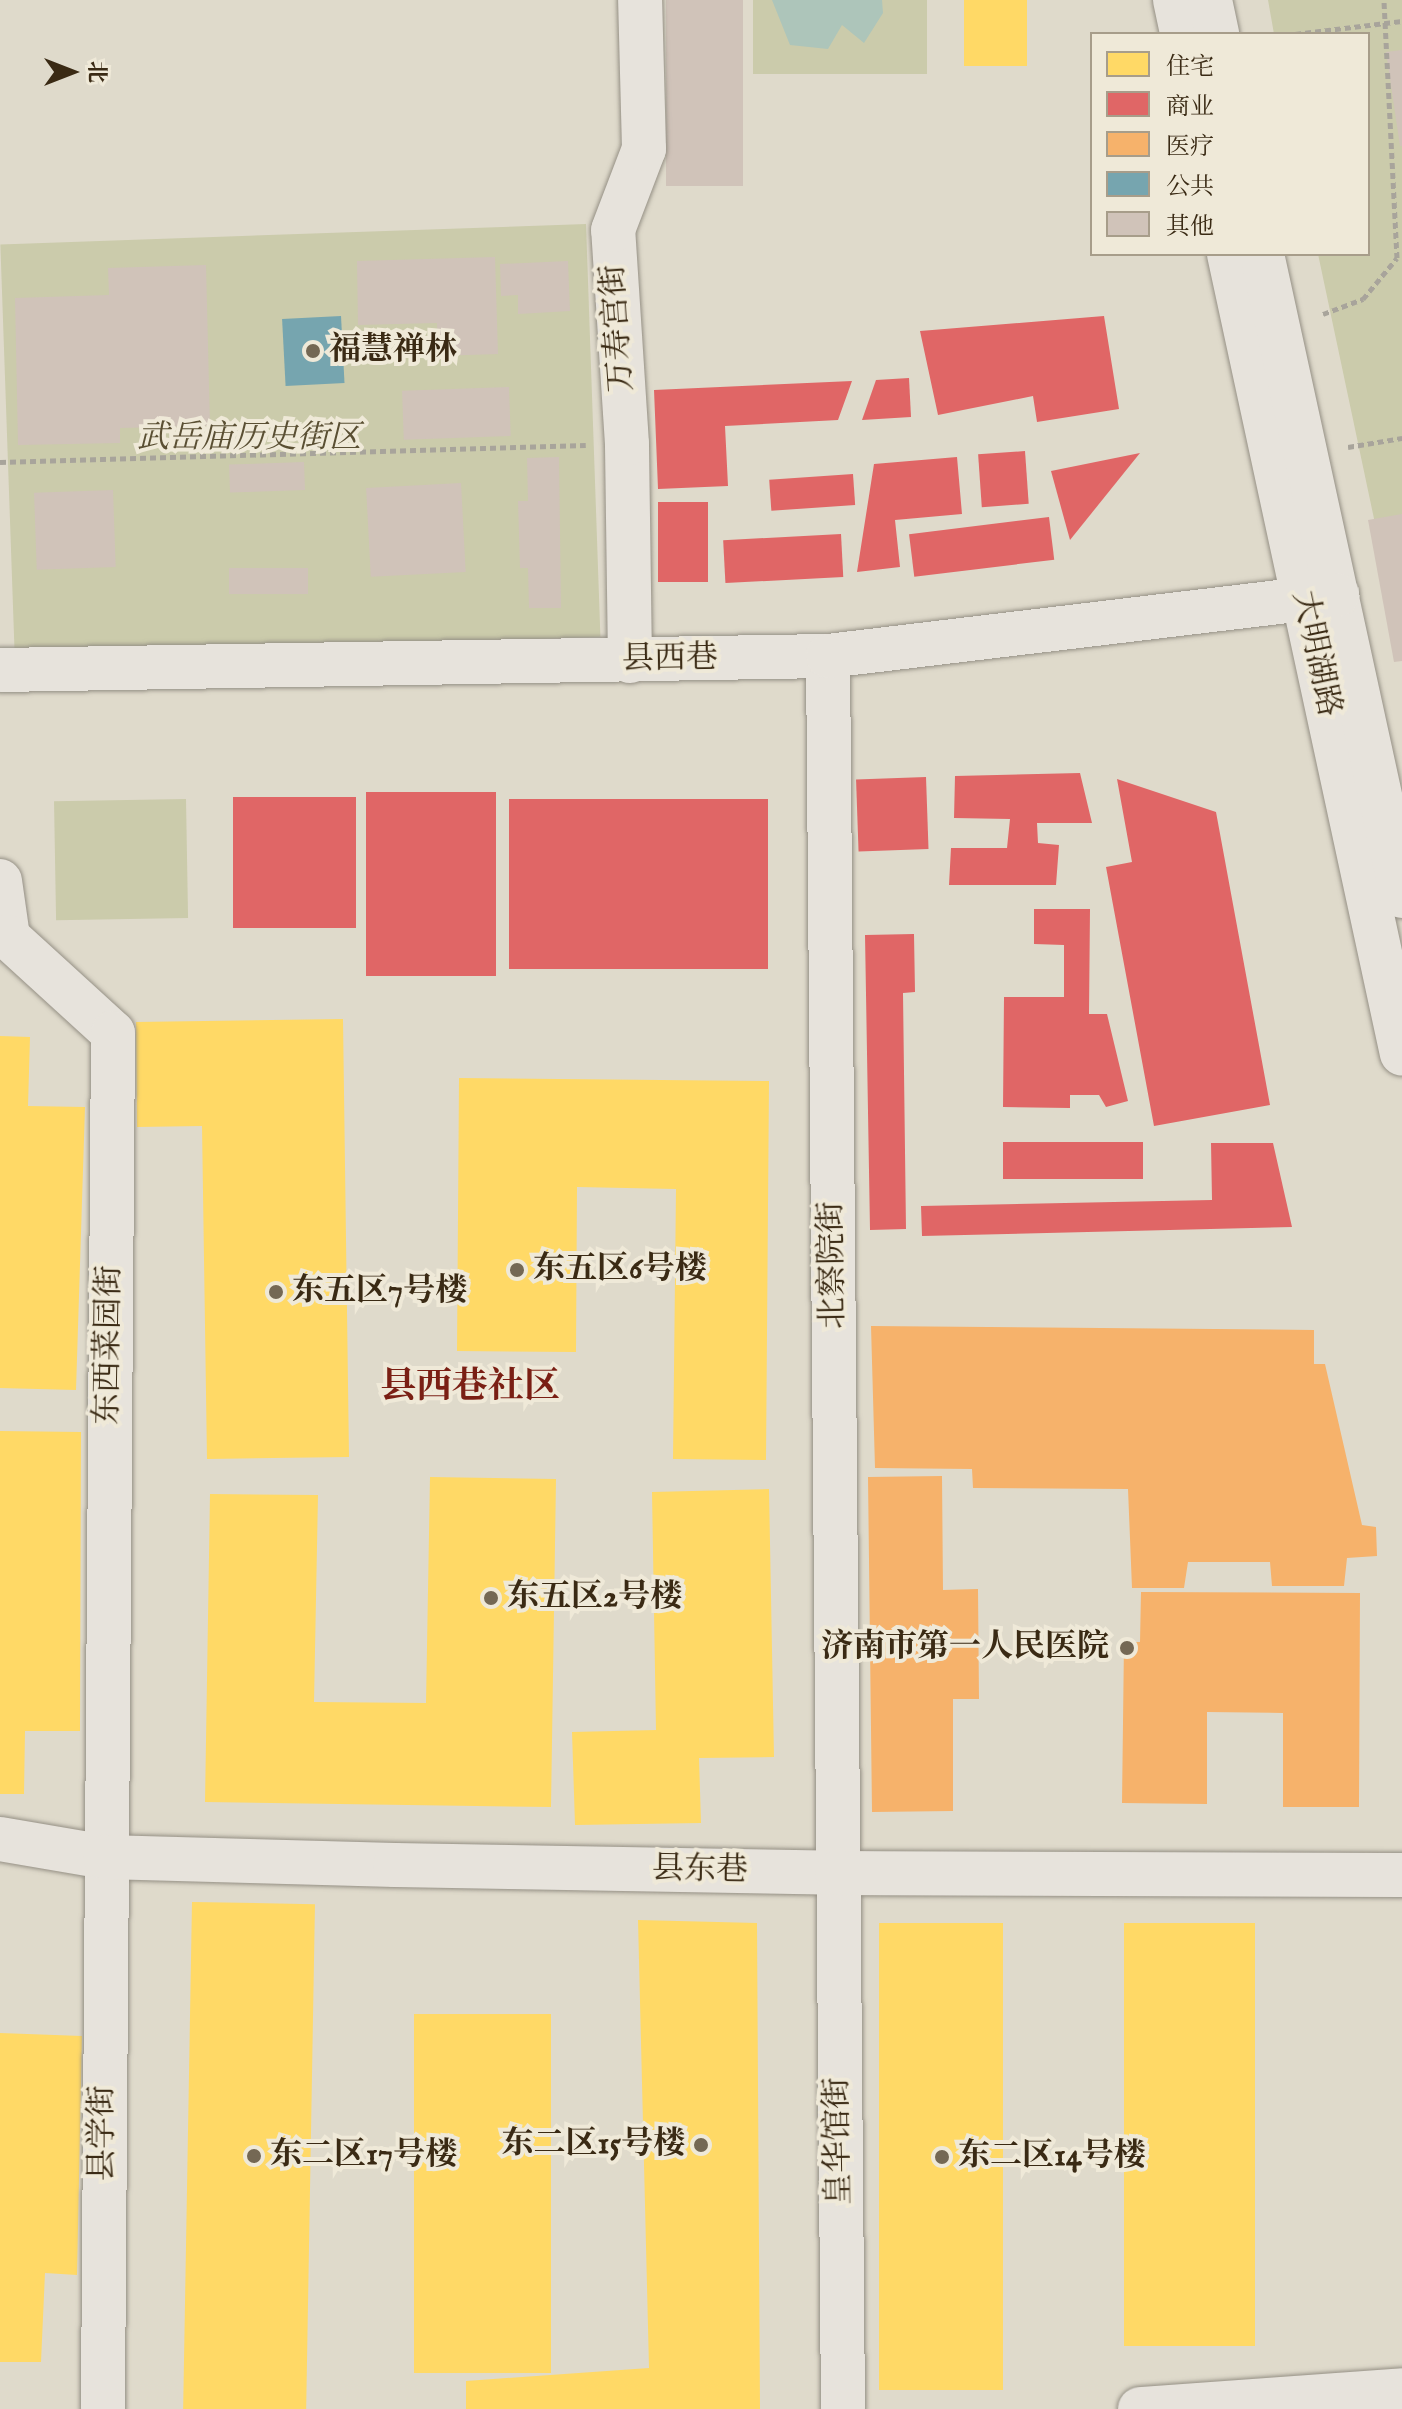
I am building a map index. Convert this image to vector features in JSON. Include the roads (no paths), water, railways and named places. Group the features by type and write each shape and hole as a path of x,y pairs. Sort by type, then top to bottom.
{"street":[{"name":"万寿宫街","path":"630,661 627,444 613,230 644,149 640,0"},
{"path":"1175,0 1182,32"},
{"path":"1210,0 1217,32"},
{"name":"大明湖路","path":"1230,256 1402,896"},
{"name":"大明湖路","path":"1262,256 1402,1054"},
{"name":"县西巷","path":"0,670 828,656 1320,597"},
{"name":"北察院街","path":"828,656 837,1873"},
{"name":"东西菜园街","path":"0,881 8,937 113,1033 105,1857"},
{"name":"县东巷","path":"0,1839 105,1857 837,1873 1402,1875"},
{"name":"县学街","path":"103,2409 105,1857"},
{"name":"皇华馆街","path":"837,1873 843,2409"},
{"path":"1140,2409 1390,2397"}],"place":[{"name":"福慧禅林","path":"313,351"},
{"name":"东五区6号楼","path":"517,1270"},
{"name":"东五区7号楼","path":"276,1292"},
{"name":"东五区2号楼","path":"491,1598"},
{"name":"济南市第一人民医院","path":"1127,1648"},
{"name":"东二区15号楼","path":"701,2145"},
{"name":"东二区17号楼","path":"254,2156"},
{"name":"东二区14号楼","path":"942,2157"}],"district":[{"name":"县西巷社区","path":"470,1388"}],"park label":[{"name":"武岳庙历史街区","path":"249,439"}]}
